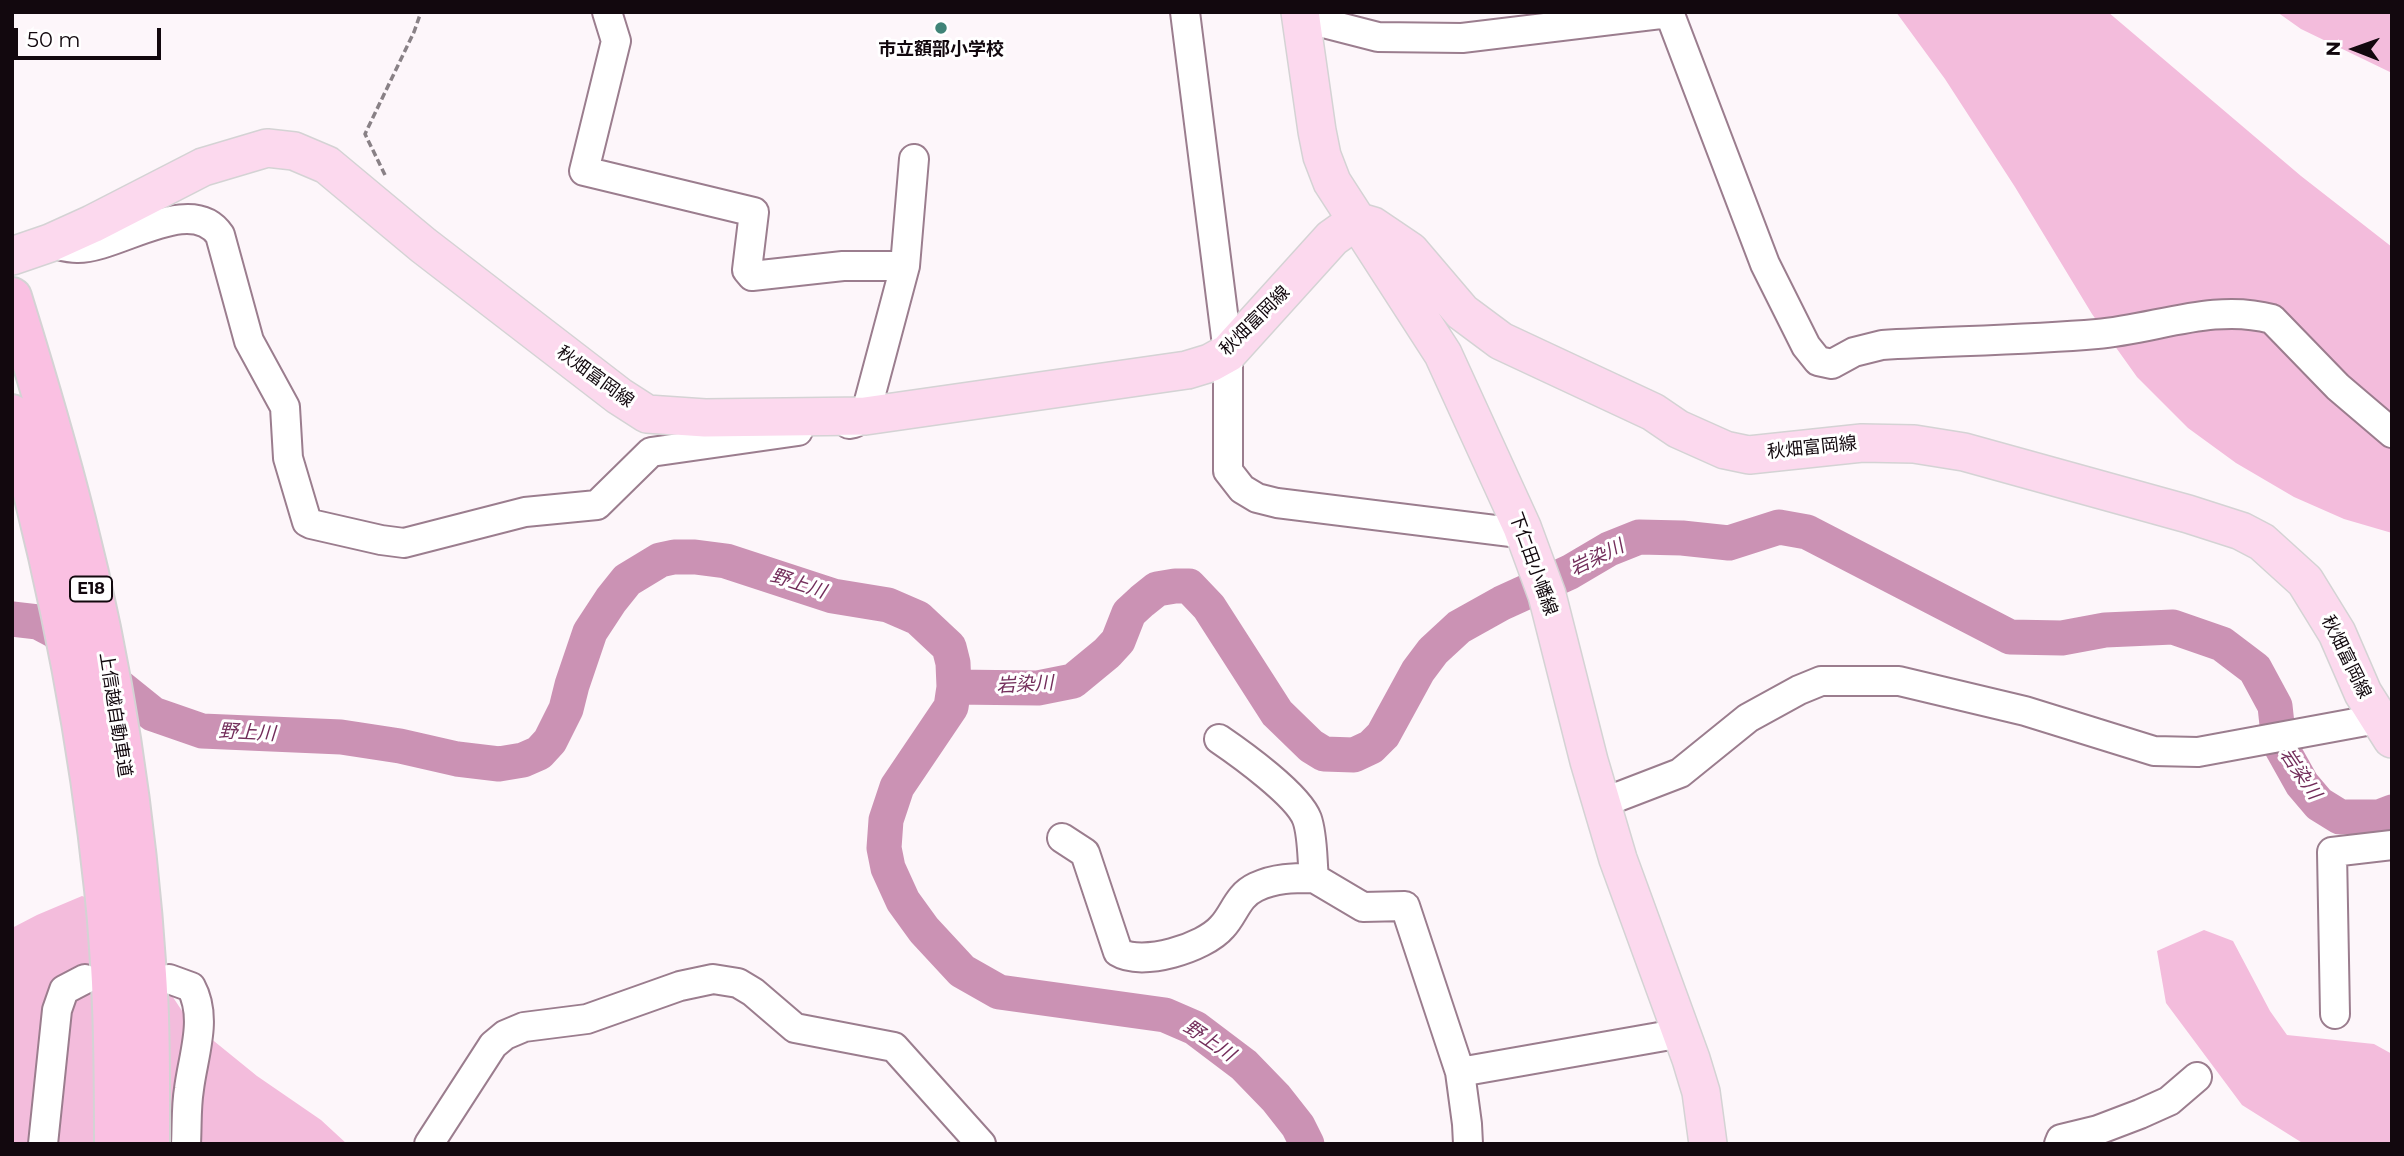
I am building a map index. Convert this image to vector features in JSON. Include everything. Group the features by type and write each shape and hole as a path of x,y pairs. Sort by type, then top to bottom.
{"highway":[{"name":"上信越自動車道","path":"12,297 46,407 77,523 100,628 123,761 122,889 111,989 114,1144"},
{"name":"上信越自動車道","path":"12,414 44,536 70,656 88,767 148,977 150,1144"}],"main road":[{"name":"下仁田小幡線","path":"1300,14 1322,156 1332,182 1443,354 1527,540 1547,595 1618,859 1682,1032 1701,1092 1708,1144"},
{"name":"秋畑富岡線","path":"12,256 92,225 203,167 267,148 294,151 327,165 423,245 619,396 647,414 705,418 865,416 1187,370 1210,363 1228,353 1332,238 1356,221 1373,226 1410,251 1462,312 1502,341 1653,412 1678,429 1725,450 1749,455 1862,443 1914,444 1964,452 2241,531 2262,542 2305,581 2337,633 2363,693 2385,729"}],"street":[{"path":"607,12 616,41 584,171 754,212 747,270 752,276 843,266 905,266"},
{"path":"1185,12 1228,353 1228,471 1242,489 1257,498 1277,503 1511,532 1527,540"},
{"path":"1300,14 1378,37 1462,38 1669,13 1765,264 1806,346 1818,360 1832,365 1854,352 1882,345 2098,334 2148,328 2206,314 2257,315 2272,318 2338,387 2392,433"},
{"path":"50,243 76,249 169,221 195,218 213,224 220,235 249,341 285,407 288,458 307,522 404,543 526,512 597,505 651,452 854,423 865,416 905,266 914,159"},
{"path":"1601,803 1680,773 1748,718 1821,681 1899,681 2025,711 2154,751 2198,752 2385,729"},
{"path":"1219,739 1255,763 1301,807 1308,821 1314,878"},
{"path":"1062,838 1085,853 1118,952 1126,957 1185,950 1220,930 1230,918 1238,900 1254,887 1280,878 1314,878 1363,907 1405,906 1460,1072 1468,1124 1468,1144"},
{"path":"2335,1014 2332,852 2392,845"},
{"path":"43,1144 57,1010 64,990 85,979"},
{"path":"169,979 191,987 198,1000 200,1020 188,1093 186,1144"},
{"path":"429,1144 493,1045 505,1035 524,1027 587,1019 680,986 713,979 738,983 753,992 795,1028 894,1047 981,1144"},
{"path":"1460,1072 1682,1032"},
{"path":"2059,1144 2061,1139 2098,1130 2169,1101 2197,1077"}],"path":[{"path":"390,185 365,134 421,12"}],"shaded area":[{"path":"1896,12 2108,12 2301,176 2392,247 2392,533 2344,519 2294,497 2236,463 2188,428 2137,377 2092,314 1945,79"},
{"path":"2277,12 2392,12 2392,73 2301,29"},
{"path":"82,896 132,914 163,982 188,1020 257,1076 321,1120 347,1144 12,1144 12,928"},
{"path":"2204,930 2233,941 2270,1011 2287,1035 2374,1044 2392,1054 2392,1144 2304,1144 2242,1105 2166,1003 2157,951"}],"waterway":[{"name":"岩染川","path":"954,687 1038,688 1073,681 1118,641 1129,613 1142,601 1157,589 1189,586 1209,607 1277,713 1311,746 1324,754 1354,755 1371,747 1383,735 1418,671 1433,651 1459,627 1502,603 1570,572 1609,549 1639,537 1729,543 1779,527 1807,532 2010,637 2062,638 2105,630 2173,627 2222,644 2255,669 2275,706 2279,743 2302,784 2319,804 2340,817 2379,817 2392,812"},
{"name":"野上川","path":"12,619 38,622 55,631 81,656 153,714 202,731 341,737 400,746 457,759 499,764 523,760 539,753 550,741 566,709 590,632 627,580 660,560 695,557 726,561 833,596 888,605 918,618 949,647 953,663 951,707 897,787 886,820 884,848 888,868 903,901 924,930 962,971 999,992 1165,1015 1195,1028 1244,1065 1276,1098 1298,1126 1307,1144"}],"place":[{"name":"市立額部小学校","path":"941,28"}]}
